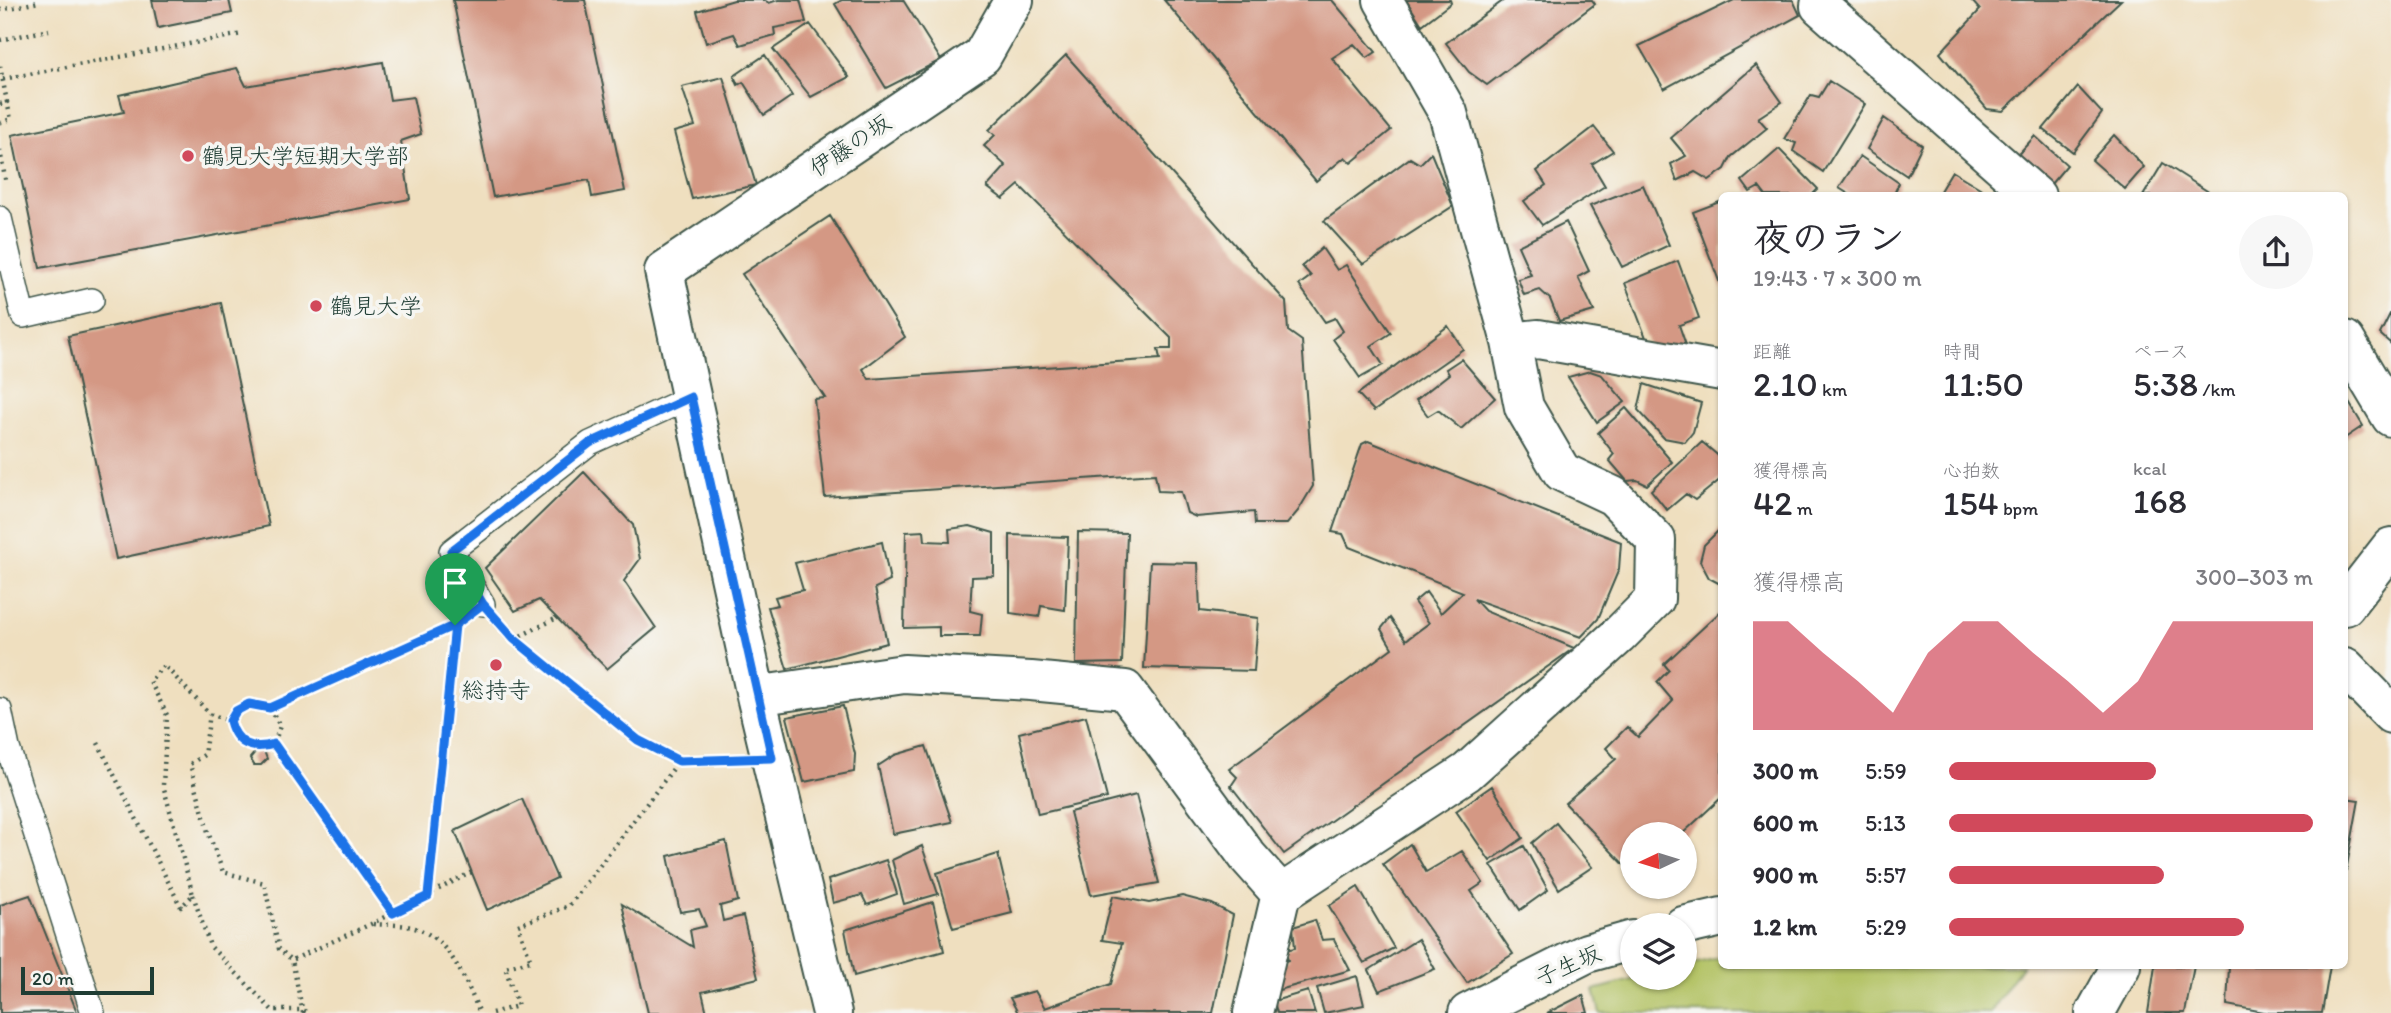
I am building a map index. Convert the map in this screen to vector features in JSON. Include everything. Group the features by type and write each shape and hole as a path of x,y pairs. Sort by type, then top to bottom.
{"street":[{"name":"伊藤の坂","path":"691,397 664,271 982,56 1014,0"},
{"path":"1253,1013 1281,894 1467,772 1618,636 1654,599 1656,540 1613,496 1563,472 1524,407 1511,342 1448,113 1383,0"},
{"path":"1821,0 1821,6 2031,192"},
{"path":"1511,342 1538,339 1718,370"},
{"path":"2348,345 2391,417"},
{"path":"691,397 757,696 832,1013"},
{"path":"2348,602 2391,547"},
{"path":"2348,670 2391,714"},
{"path":"757,696 904,674 1031,681 1125,690 1248,857 1281,894"},
{"path":"1697,923 1718,919"},
{"name":"子生坂","path":"1468,1013 1587,953 1620,944"},
{"path":"2095,1013 2119,969"}],"lane":[{"path":"0,218 23,316 92,300"},
{"path":"483,604 451,551 590,443 691,397"},
{"path":"0,710 8,748 93,1013"}],"path":[{"path":"0,10 39,2"},
{"path":"0,40 49,30"},
{"path":"3,79 242,34"},
{"path":"0,65 11,120 0,123"},
{"path":"0,104 7,102"},
{"path":"274,744 260,749 243,743 233,734 230,721 236,711 249,704 270,708 455,625 483,604 514,639 638,740 679,761 772,758"},
{"path":"514,639 557,618"},
{"path":"428,896 455,625"},
{"path":"230,721 210,714 164,665 150,681 167,715 163,785 210,946 272,1010 309,1013"},
{"path":"270,708 280,726 274,744"},
{"path":"210,714 204,755 190,764 208,832 223,872 264,883 279,949 292,960 303,1012"},
{"path":"98,743 181,907 193,895"},
{"path":"274,744 393,913"},
{"path":"492,1013 518,1006 505,967 531,961 518,925 569,906 679,761"},
{"path":"292,960 372,924 472,872"},
{"path":"372,924 412,927 437,939 459,969 480,1013"}],"green space":[{"path":"1718,958 1718,969 2020,969 1990,1013 1600,1013 1594,990 1620,983 1620,990 1697,990 1697,963"}],"building":[{"path":"152,0 229,0 232,13 158,28"},
{"path":"453,0 585,0 625,191 592,197 589,180 493,197"},
{"path":"734,0 764,0 769,3 778,0 800,0 806,22 774,28 775,35 740,45 734,34 706,43 697,11"},
{"path":"842,0 903,0 941,60 886,88 835,4"},
{"path":"1164,0 1332,0 1376,52 1367,58 1354,44 1332,58 1391,130 1351,163 1345,157 1316,181"},
{"path":"1406,0 1450,0 1451,3 1422,25"},
{"path":"1504,0 1592,0 1595,4 1487,85 1469,72 1446,43"},
{"path":"1734,0 1793,0 1800,15 1664,89 1639,46"},
{"path":"1971,0 2121,0 2003,111 1987,109 1940,53 1980,10"},
{"path":"810,24 849,77 811,97 773,49"},
{"path":"765,55 792,96 764,115 743,82 738,85 734,76"},
{"path":"1066,55 1286,302 1288,331 1302,341 1313,486 1287,524 1255,524 1254,512 1196,517 1187,513 1181,492 1158,491 1155,474 825,497 814,399 825,398 742,274 830,216 905,337 863,369 869,379 1160,359 1158,349 1171,349 1171,338 1019,185 1003,199 987,187 1006,166 984,146 995,135 989,130"},
{"path":"383,62 390,100 413,97 421,134 401,141 410,199 40,268 12,135 124,112 119,95 237,68 246,86"},
{"path":"1756,65 1782,102 1758,118 1767,128 1731,157 1725,169 1709,180 1695,172 1677,181 1671,164 1686,156 1671,138"},
{"path":"723,77 756,185 692,199 674,132 695,126 682,87"},
{"path":"1829,81 1865,104 1823,172 1793,151 1796,143 1784,139 1811,95 1819,97"},
{"path":"2078,87 2102,113 2073,152 2043,129"},
{"path":"1884,118 1922,145 1907,176 1867,149"},
{"path":"1594,127 1613,151 1592,164 1605,186 1542,225 1524,201 1546,185 1537,171"},
{"path":"2114,135 2144,167 2125,189 2092,160"},
{"path":"2035,136 2067,165 2045,191 2012,161"},
{"path":"1779,149 1818,189 1815,192 1763,192 1759,187 1750,192 1742,181"},
{"path":"1431,153 1453,206 1363,264 1324,221 1410,158 1420,164"},
{"path":"1860,156 1899,183 1895,192 1846,192 1839,188"},
{"path":"2163,163 2209,192 2145,192"},
{"path":"1952,171 1986,192 1939,192"},
{"path":"1643,185 1669,245 1622,267 1590,206"},
{"path":"1718,203 1718,278 1693,212"},
{"path":"1566,222 1589,271 1578,277 1594,311 1559,321 1550,299 1540,290 1524,295 1518,279 1531,275 1518,246"},
{"path":"1322,248 1337,270 1346,265 1391,333 1371,346 1383,365 1360,378 1333,339 1343,331 1335,318 1325,322 1299,285 1311,276 1302,266"},
{"path":"1678,261 1699,318 1679,325 1687,348 1650,348 1625,283"},
{"path":"221,303 269,526 116,559 68,336"},
{"path":"2391,312 2391,344 2380,334"},
{"path":"1448,326 1463,349 1374,411 1358,394"},
{"path":"1461,359 1495,398 1461,429 1438,410 1428,416 1416,400 1449,374 1446,369"},
{"path":"1590,371 1602,375 1625,402 1597,422 1568,377"},
{"path":"1644,384 1701,403 1693,432 1685,442 1664,438 1638,410"},
{"path":"2348,401 2363,426 2348,436"},
{"path":"1626,408 1672,462 1647,485 1637,480 1627,481 1609,460 1614,454 1598,433"},
{"path":"1368,441 1621,542 1619,569 1598,619 1581,637 1474,599 1485,611 1574,648 1284,854 1231,786 1237,777 1229,769 1392,648 1381,629 1390,618 1406,640 1429,623 1414,602 1426,592 1441,613 1463,592 1349,547 1343,534 1332,532 1362,444"},
{"path":"1702,442 1718,456 1718,481 1695,500 1686,494 1667,510 1651,490"},
{"path":"584,472 633,525 640,559 624,581 656,628 607,669 539,600 515,611 485,568"},
{"path":"970,526 994,533 994,576 972,577 970,611 982,614 980,636 939,636 939,627 904,628 906,532 924,531 925,541 950,542 949,529"},
{"path":"1718,531 1718,583 1709,578 1700,561 1704,545"},
{"path":"1078,532 1127,533 1122,663 1076,664"},
{"path":"1010,535 1068,537 1065,610 1041,606 1039,617 1010,613"},
{"path":"882,542 890,581 875,588 887,643 787,669 768,607 778,605 775,597 803,590 795,563"},
{"path":"1150,562 1198,563 1200,611 1258,618 1254,671 1144,668"},
{"path":"1718,614 1718,801 1695,822 1620,822 1620,860 1565,803 1616,759 1606,748 1627,727 1638,737 1673,701 1657,682 1669,670 1664,664"},
{"path":"843,706 855,754 854,772 804,782 787,717"},
{"path":"1086,716 1107,798 1038,814 1019,733"},
{"path":"926,746 952,822 893,834 878,766 895,755"},
{"path":"256,751 264,751 267,759 261,765 254,765 250,758"},
{"path":"1492,786 1523,838 1490,861 1456,811"},
{"path":"1136,795 1159,883 1091,895 1070,812"},
{"path":"2348,798 2359,800 2348,860"},
{"path":"522,799 557,878 487,910 455,831"},
{"path":"1556,823 1592,867 1559,889 1532,843"},
{"path":"726,841 738,901 720,906 723,921 743,916 758,978 702,992 707,1013 648,1013 622,904 693,947 690,930 706,926 699,909 680,912 668,856"},
{"path":"1410,844 1426,872 1462,851 1483,883 1471,891 1513,954 1467,983 1383,864"},
{"path":"922,846 938,894 904,904 892,860"},
{"path":"1524,846 1548,890 1520,910 1491,865"},
{"path":"998,854 1012,913 953,928 937,873"},
{"path":"886,860 897,894 867,905 862,895 833,903 828,880"},
{"path":"1358,887 1394,948 1364,963 1329,906"},
{"path":"30,895 77,1012 0,1013 0,905"},
{"path":"1113,896 1149,903 1182,896 1212,904 1233,915 1213,1013 1018,1013 1010,998 1035,991 1045,1008 1111,984 1122,943 1102,940"},
{"path":"933,902 944,951 854,976 845,930"},
{"path":"1315,920 1322,940 1334,939 1350,970 1279,990 1273,977 1282,974 1279,963 1288,960 1285,950 1295,948 1293,927"},
{"path":"1418,939 1435,969 1379,991 1369,970"},
{"path":"2155,969 2193,969 2185,1013 2148,1013"},
{"path":"2229,969 2329,969 2322,1013 2269,1013 2227,1005"},
{"path":"1357,976 1364,1005 1324,1013 1317,988"},
{"path":"1308,991 1315,1013 1277,1013 1274,1001"},
{"path":"1583,995 1588,1013 1547,1013"}],"place":[{"name":"鶴見大学短期大学部","path":"188,156"},
{"name":"鶴見大学","path":"316,306"},
{"name":"総持寺","path":"496,665"}],"route":[{"path":"455,625 270,708 249,704 236,711 230,721 233,734 243,743 260,749 274,744 393,913 428,896 455,625 483,604 514,639 638,740 679,761 772,758 691,397 590,443 451,551 483,604 455,625"}]}
